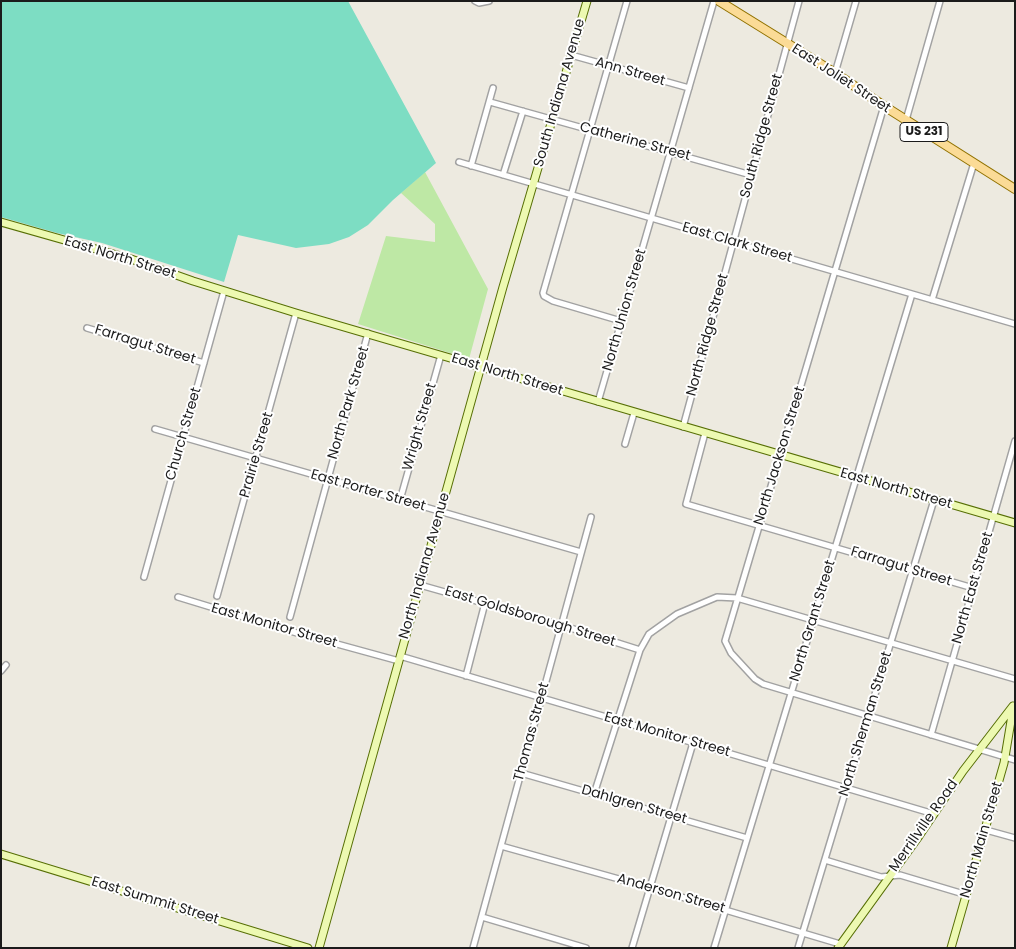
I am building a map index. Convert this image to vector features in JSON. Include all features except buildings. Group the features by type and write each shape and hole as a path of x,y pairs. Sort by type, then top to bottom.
{"main road":[{"name":"East Joliet Street","path":"719,1 728,4 787,44 1015,189"}],"street":[{"path":"475,1 479,4 489,1"},
{"name":"South Indiana Avenue","path":"533,184 587,1"},
{"path":"621,321 553,301 544,296 544,287 627,1"},
{"name":"North Union Street","path":"598,402 714,1"},
{"name":"South Ridge Street","path":"733,242 799,1"},
{"path":"835,73 856,1"},
{"path":"906,120 940,1"},
{"name":"Ann Street","path":"571,55 689,88"},
{"path":"471,166 493,88"},
{"name":"Catherine Street","path":"490,102 752,174"},
{"name":"North Jackson Street","path":"791,692 763,684 755,679 731,653 725,641 884,106"},
{"path":"504,175 523,111"},
{"name":"East Clark Street","path":"459,162 1015,324"},
{"path":"932,300 974,163"},
{"name":"North Indiana Avenue","path":"319,948 533,184"},
{"name":"East North Street","path":"1,222 113,253 224,291 296,313 1015,523"},
{"name":"North Ridge Street","path":"683,427 733,242"},
{"name":"Church Street","path":"144,577 224,291"},
{"name":"North Grant Street","path":"714,948 912,294"},
{"name":"Prairie Street","path":"217,596 296,313"},
{"name":"Farragut Street","path":"87,328 204,363"},
{"name":"North Park Street","path":"290,617 368,333"},
{"name":"Wright Street","path":"400,500 441,355"},
{"path":"625,444 634,413"},
{"name":"East Porter Street","path":"155,429 581,552"},
{"name":"Farragut Street","path":"705,434 686,504 973,588"},
{"name":"North East Street","path":"931,734 1015,441"},
{"name":"North Sherman Street","path":"798,948 934,500"},
{"name":"Thomas Street","path":"473,948 591,517"},
{"name":"East Goldsborough Street","path":"420,585 561,625 640,650"},
{"name":"East Monitor Street","path":"178,596 286,630 466,676 934,814"},
{"path":"594,794 640,650 649,634 678,614 716,597 737,598 1015,679"},
{"path":"466,676 485,603"},
{"path":"1,670 6,665"},
{"path":"791,692 1015,760"},
{"name":"Merrillville Road","path":"839,946 963,771 1014,704"},
{"name":"North Main Street","path":"951,948 986,830 1005,757 1014,704"},
{"path":"632,948 693,743"},
{"name":"Dahlgren Street","path":"521,773 747,838"},
{"path":"986,830 1015,838"},
{"name":"Anderson Street","path":"501,846 726,909 839,946"},
{"name":"East Summit Street","path":"1,854 308,948"},
{"path":"825,860 882,877 900,875 967,895"},
{"path":"482,917 586,948"}],"green space":[{"path":"1,1 348,1 436,163 393,200 368,225 349,237 329,244 296,248 238,235 224,282 102,243 57,233 1,217"},
{"path":"425,172 488,289 469,359 358,324 386,236 435,242 435,224 401,193"}]}
